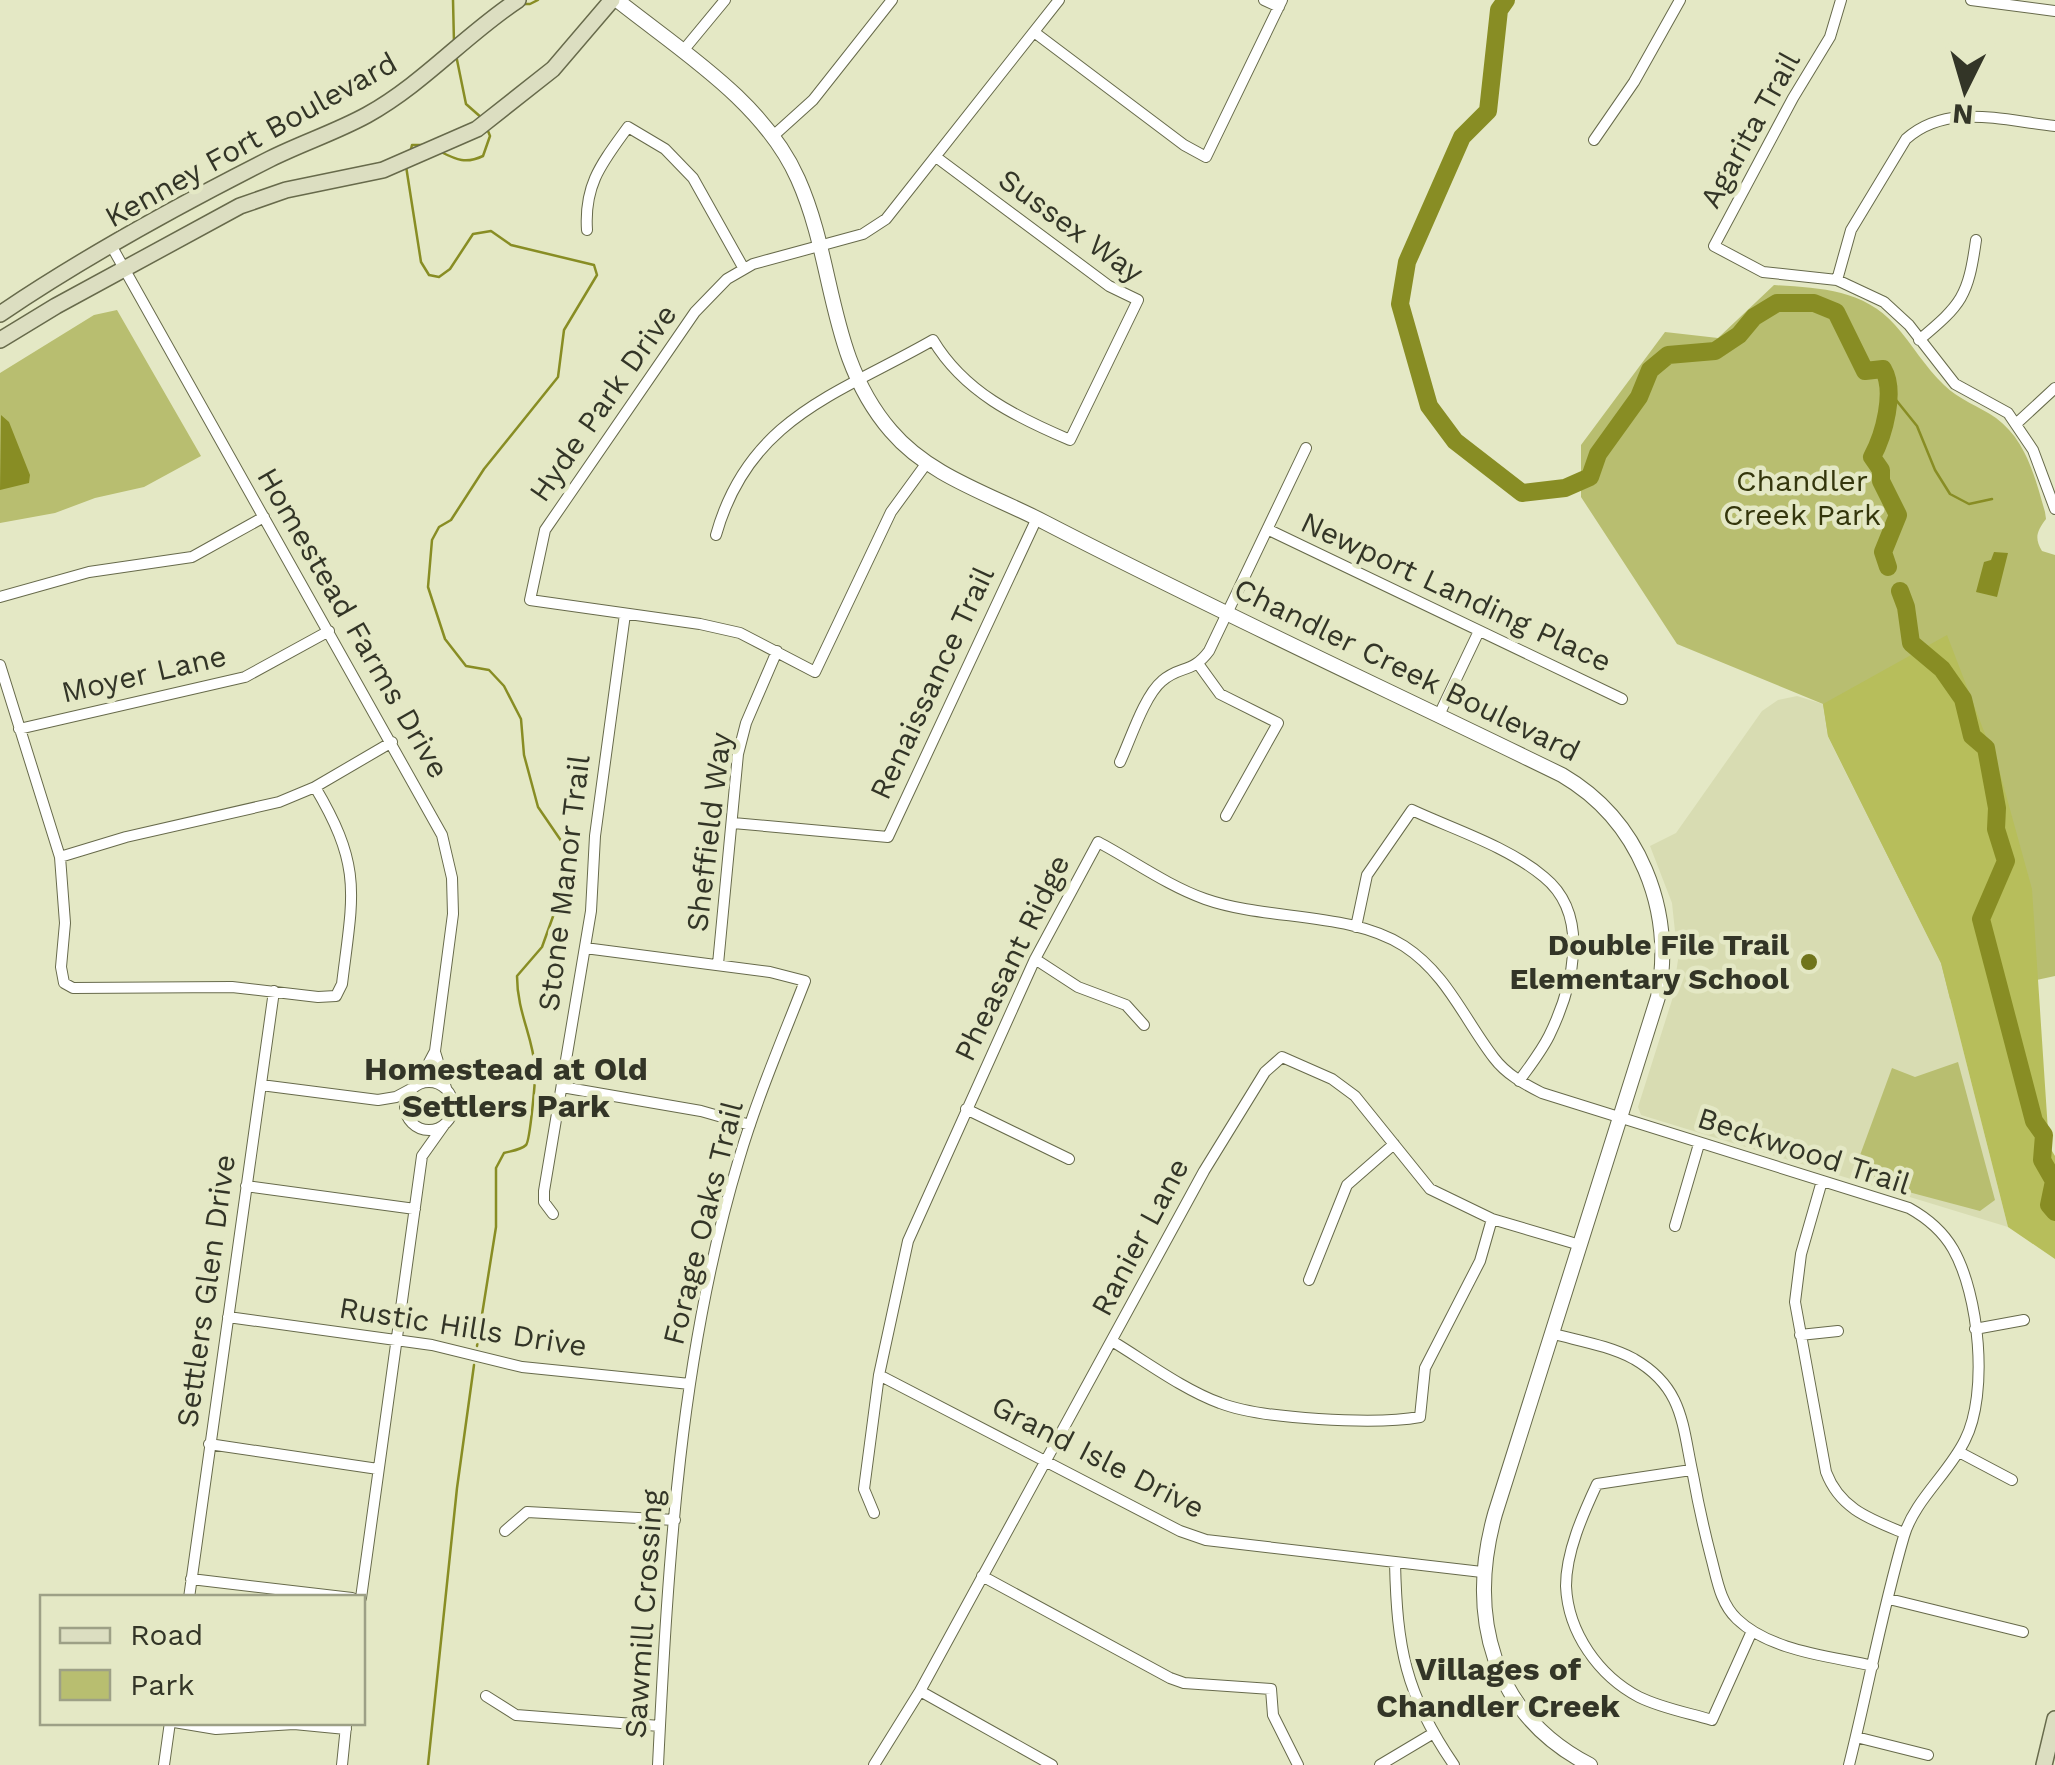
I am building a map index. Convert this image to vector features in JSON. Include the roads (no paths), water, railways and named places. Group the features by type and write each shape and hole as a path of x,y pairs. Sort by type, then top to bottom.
{"main road":[{"name":"Kenney Fort Boulevard","path":"0,314 273,158 367,115 423,77 518,0"},
{"name":"Kenney Fort Boulevard","path":"0,340 215,218 262,198 373,172 451,143 508,107 554,69 615,0"},
{"path":"2044,1765 2055,1719"}],"street":[{"name":"Chandler Creek Boulevard","path":"615,0 734,95 772,137 796,174 856,380 888,429 926,464 1562,775 1593,794 1617,822 1648,874 1661,922 1662,976 1495,1514 1482,1572 1488,1638 1506,1682 1542,1732 1590,1765"},
{"path":"682,52 726,0"},
{"path":"772,137 813,100 892,0"},
{"name":"Hyde Park Drive","path":"926,464 891,512 815,672 740,633 530,600 545,530 695,312 728,279 744,269 787,253 863,234 886,219 1060,0"},
{"path":"1034,32 1206,158 1280,3 1264,0"},
{"path":"1594,140 1634,82 1680,0"},
{"name":"Agarita Trail","path":"1841,0 1830,37 1714,246 1763,272 1837,280 1884,302 1909,325 1955,384 2003,409 2016,424 2033,450 2055,509"},
{"path":"1970,0 2055,12"},
{"path":"1837,280 1851,230 1906,138 1916,129 1957,116 2055,126"},
{"path":"587,230 586,201 600,165 628,127 665,149 693,178 744,269"},
{"name":"Sussex Way","path":"856,380 933,340 966,383 988,399 1070,440 1138,300 1108,286 936,157"},
{"path":"1919,340 1962,300 1971,275 1976,240"},
{"name":"Homestead Farms Drive","path":"112,247 437,820 447,847 453,914 435,1051 405,1103 422,1156 361,1595"},
{"path":"716,535 725,502 764,445 799,412 856,380"},
{"path":"2016,424 2055,388"},
{"path":"1120,762 1162,681 1198,665 1228,613 1306,448"},
{"path":"0,597 89,572 192,556 264,517"},
{"name":"Renaissance Trail","path":"733,823 888,838 1038,518"},
{"name":"Newport Landing Place","path":"1268,530 1622,698"},
{"name":"Stone Manor Trail","path":"553,1214 544,1202 544,1191 592,911 603,770 625,614"},
{"path":"1439,715 1479,630"},
{"name":"Moyer Lane","path":"19,729 245,677 329,631"},
{"name":"Sheffield Way","path":"718,964 742,735 777,651"},
{"path":"0,665 60,857 65,923 60,967 64,983 83,990 232,986 336,996 342,984 352,873 340,833 315,786"},
{"path":"1198,665 1228,700 1278,723 1226,816"},
{"path":"60,857 126,837 265,806 315,786 392,742"},
{"path":"1356,927 1367,876 1412,810 1518,859 1547,879 1564,904 1574,930 1574,952 1548,1039 1518,1082"},
{"name":"Pheasant Ridge","path":"874,1513 864,1489 879,1375 908,1241 1034,958 1098,842 1204,899 1356,927 1388,937 1444,982 1494,1059 1518,1082 1621,1118"},
{"name":"Forage Oaks Trail","path":"585,948 770,972 805,982 750,1125 720,1229 700,1321 679,1467"},
{"path":"1034,958 1078,987 1126,1005 1144,1025"},
{"name":"Settlers Glen Drive","path":"188,1595 274,992"},
{"name":"Homestead Farms Drive","path":"422,1156 449,1119 453,1104 435,1051"},
{"name":"Ranier Lane","path":"874,1765 920,1691 1204,1171 1266,1072 1282,1057 1332,1079 1355,1096 1430,1189 1492,1219 1580,1246"},
{"path":"261,1085 378,1100 432,1082 446,1089"},
{"path":"562,1087 701,1111 750,1125"},
{"path":"378,1100 428,1130 444,1125"},
{"path":"966,1109 1069,1159"},
{"name":"Beckwood Trail","path":"1621,1118 1908,1208 1934,1226 1960,1264 1975,1328 1979,1395 1971,1428 1959,1452 1904,1533 1849,1765"},
{"path":"1309,1280 1347,1185 1394,1144"},
{"path":"1674,1226 1699,1144"},
{"path":"1822,1181 1797,1278 1796,1319 1831,1486 1854,1511 1904,1533"},
{"path":"246,1186 415,1208"},
{"path":"1112,1341 1217,1403 1241,1410 1348,1421 1420,1418 1424,1368 1480,1261 1492,1219"},
{"name":"Rustic Hills Drive","path":"228,1317 396,1339 474,1353 522,1367 690,1384"},
{"path":"1975,1328 2024,1320"},
{"path":"1800,1336 1838,1331"},
{"path":"1554,1334 1632,1358 1662,1379 1683,1418 1722,1598 1735,1618 1752,1631 1785,1645 1872,1666"},
{"name":"Grand Isle Drive","path":"879,1375 1180,1531 1206,1540 1482,1572"},
{"path":"209,1444 378,1469"},
{"path":"1959,1452 2012,1480"},
{"name":"Sawmill Crossing","path":"658,1765 679,1467"},
{"path":"1692,1470 1597,1484 1583,1513 1571,1554 1566,1586 1572,1613 1590,1658 1612,1680 1641,1698 1712,1720 1752,1631"},
{"path":"505,1532 527,1512 675,1520"},
{"path":"1395,1563 1397,1628 1405,1666 1432,1734 1454,1765"},
{"path":"982,1576 1170,1678 1271,1688 1273,1715 1298,1765"},
{"path":"191,1578 328,1595"},
{"path":"1889,1599 2023,1632"},
{"path":"920,1691 1037,1761 1052,1765"},
{"path":"486,1696 516,1715 660,1726"},
{"path":"164,1765 171,1725"},
{"path":"191,1725 216,1729 278,1725"},
{"path":"320,1725 346,1726 342,1765"},
{"path":"1380,1765 1432,1734"},
{"path":"1856,1737 1928,1755"}],"waterway":[{"path":"453,0 454,43"},
{"path":"521,4 538,0"},
{"path":"1506,0 1499,10 1488,111 1462,137 1407,262 1400,304 1429,406 1455,441 1522,493 1565,488 1590,477 1598,454 1639,397 1650,370 1668,355 1715,351 1739,335 1754,317 1777,303 1814,303 1836,312 1865,371 1883,369 1887,378 1887,413 1872,457 1898,515 1883,552 1888,567"},
{"path":"456,55 466,104 483,119"},
{"path":"441,152 462,160 483,156 488,131"},
{"path":"411,149 412,145 425,145"},
{"path":"406,166 421,262 429,275 439,277 450,269 473,234 491,231 511,245 594,265 597,275 564,330 558,377 432,540 428,587 445,639 466,666 489,670 504,686 521,719 524,755 538,807 564,845 560,897 542,947 517,976 535,1068 532,1108 526,1145 504,1153 496,1168 496,1227 477,1346"},
{"path":"1888,390 1917,426 1935,470 1950,494 1969,504 1992,499"},
{"path":"1900,591 1911,643 1942,669 1963,699 1972,736 1986,748 1997,808 1996,829 2006,861 1981,919 2034,1121 2044,1135 2042,1160 2054,1181 2049,1205 2055,1212"},
{"path":"428,1765 474,1365"}],"place":[{"name":"Double File Trail Elementary School","path":"1809,962"}],"district":[{"name":"Homestead at Old Settlers Park","path":"506,1088"},
{"name":"Villages of Chandler Creek","path":"1498,1688"}],"park label":[{"name":"Chandler Creek Park","path":"1802,498"}]}
